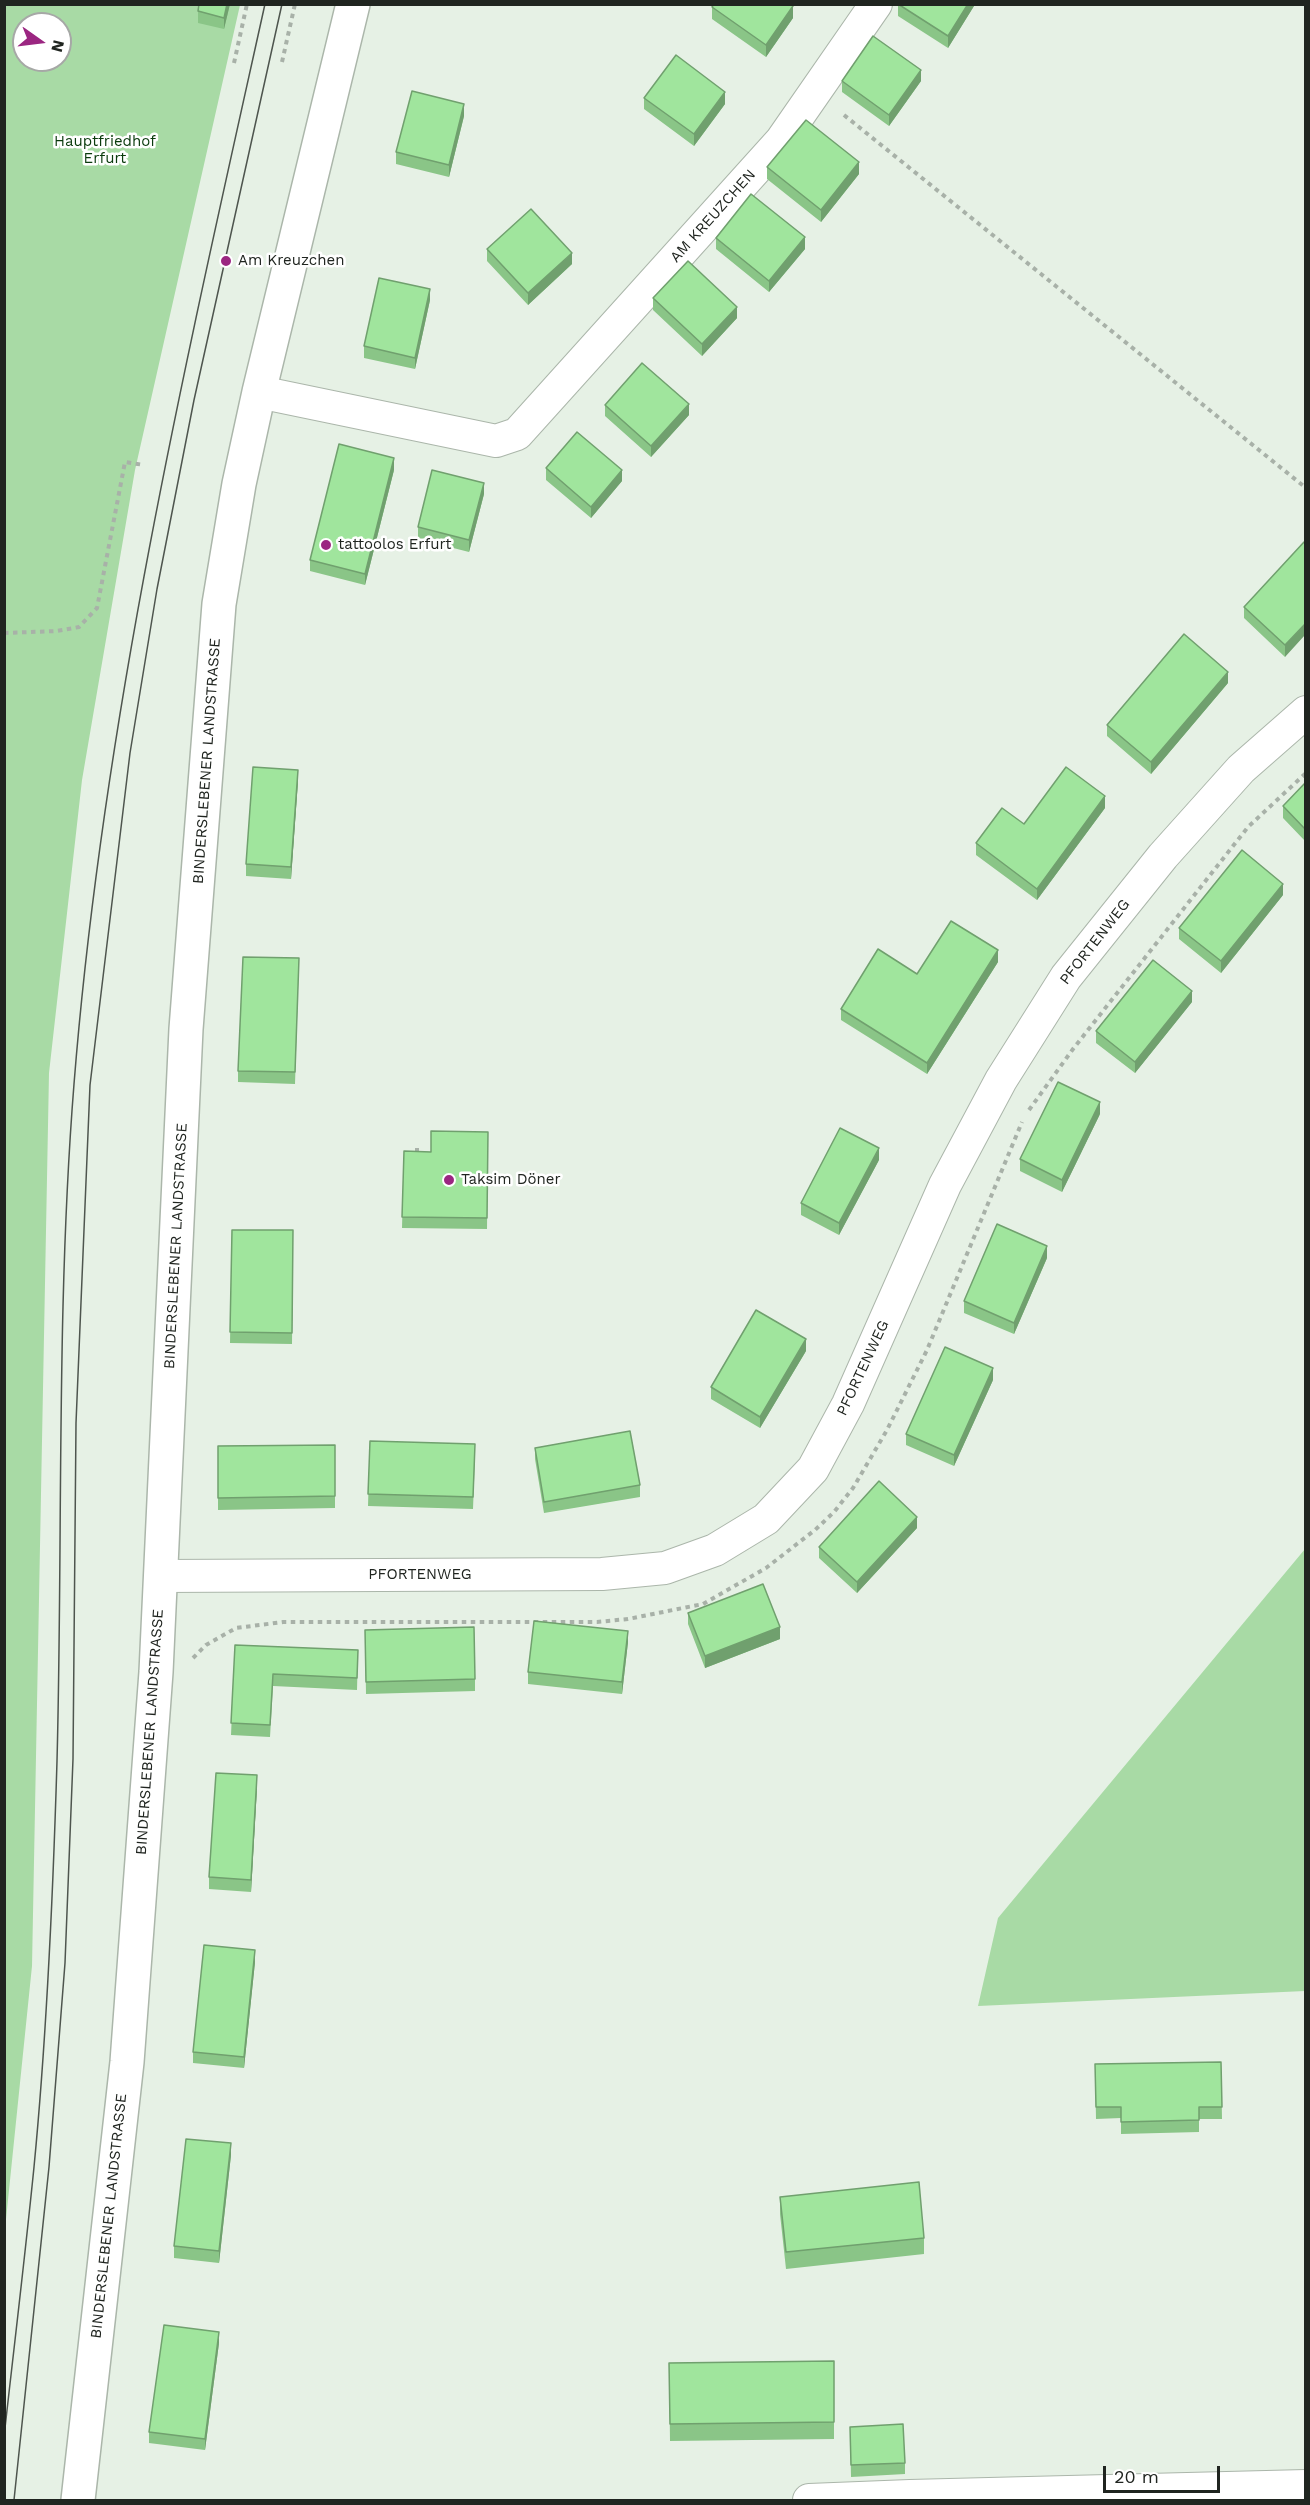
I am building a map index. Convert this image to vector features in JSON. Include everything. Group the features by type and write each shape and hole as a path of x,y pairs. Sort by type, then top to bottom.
{"main road":[{"name":"BINDERSLEBENER LANDSTRASSE","path":"78,2500 127,2062 157,1655 186,1029 219,604 239,484 259,392 353,4"}],"street":[{"name":"AM KREUZCHEN","path":"259,392 496,441 517,434 781,141 876,4"},
{"name":"PFORTENWEG","path":"161,1576 602,1574 665,1568 715,1550 766,1519 813,1469 848,1404 945,1185 1001,1080 1066,977 1163,856 1240,769 1305,712"},
{"path":"808,2500 1305,2487"}],"path":[{"path":"234,63 247,4"},
{"path":"282,62 295,4"},
{"path":"815,92 1305,488"},
{"path":"4,633 57,631 79,627 97,608 125,462 144,465"},
{"path":"157,1655 195,1658 206,1645 236,1628 283,1622 597,1622 647,1616 703,1604 732,1589 792,1549 841,1504 887,1430 927,1350 1025,1115 1073,1049 1248,827 1305,773"},
{"path":"417,1148 418,1163"}],"green space":[{"name":"Hauptfriedhof Erfurt","path":"5,5 240,5 135,470 82,780 49,1073 32,1966 5,2229"},
{"path":"1305,1549 1305,1991 978,2006 998,1918"}],"building":[{"path":"199,4 227,4 224,18 198,11"},
{"path":"714,4 791,4 793,6 766,45 712,7"},
{"path":"898,4 968,4 948,36"},
{"path":"873,36 921,70 889,115 842,81"},
{"path":"676,55 725,92 694,134 644,98"},
{"path":"412,91 464,104 449,165 396,152"},
{"path":"806,120 859,162 821,210 767,167"},
{"path":"751,194 805,237 769,281 716,238"},
{"path":"531,209 572,253 528,293 487,249"},
{"path":"688,261 737,307 702,344 653,298"},
{"path":"379,278 430,289 415,358 364,346"},
{"path":"642,363 689,404 651,446 605,405"},
{"path":"577,432 622,470 591,507 546,468"},
{"path":"339,444 394,458 365,574 310,560"},
{"path":"432,470 484,483 469,540 418,527"},
{"path":"1304,542 1305,624 1285,645 1244,607"},
{"path":"1184,634 1228,672 1151,762 1107,725"},
{"path":"253,767 298,770 291,867 246,864"},
{"path":"1066,767 1105,796 1037,889 976,843 1002,808 1024,824"},
{"path":"1305,783 1305,829 1283,806"},
{"path":"1242,850 1283,884 1221,961 1179,928"},
{"path":"951,921 998,950 927,1063 841,1009 878,949 917,974"},
{"path":"243,957 299,958 295,1072 238,1071"},
{"path":"1153,960 1192,991 1135,1062 1096,1031"},
{"path":"1058,1082 1100,1102 1062,1180 1020,1159"},
{"path":"840,1128 879,1148 839,1223 801,1203"},
{"path":"431,1131 488,1132 487,1218 402,1217 404,1151 431,1152"},
{"path":"997,1224 1047,1246 1014,1323 964,1301"},
{"path":"232,1230 293,1230 292,1333 230,1332"},
{"path":"756,1310 806,1339 760,1417 711,1387"},
{"path":"945,1347 993,1368 954,1455 906,1434"},
{"path":"630,1431 640,1485 544,1502 535,1448"},
{"path":"370,1441 475,1444 473,1497 368,1494"},
{"path":"335,1445 335,1496 218,1498 218,1446"},
{"path":"879,1481 917,1517 857,1582 819,1547"},
{"path":"763,1584 780,1627 705,1656 688,1613"},
{"path":"534,1621 628,1631 622,1682 528,1672"},
{"path":"474,1627 475,1679 366,1682 365,1630"},
{"path":"235,1645 358,1650 357,1678 273,1674 270,1725 231,1723"},
{"path":"216,1773 257,1775 251,1880 209,1877"},
{"path":"204,1945 255,1950 244,2057 193,2052"},
{"path":"1221,2062 1222,2107 1199,2107 1199,2120 1121,2122 1121,2107 1096,2107 1095,2064"},
{"path":"186,2139 231,2143 219,2251 174,2246"},
{"path":"919,2182 924,2238 786,2252 780,2197"},
{"path":"164,2325 219,2332 205,2439 149,2432"},
{"path":"834,2361 834,2422 670,2424 669,2363"},
{"path":"903,2424 905,2463 851,2465 850,2427"}],"tram line":[{"path":"4,2437 34,2167 49,1964 57,1761 62,1338 68,1168 87,947 126,676 151,541 177,406 265,4"},
{"path":"14,2500 49,2167 65,1963 73,1759 76,1423 90,1085 130,753 157,589 194,400 282,4"}],"place":[{"name":"Am Kreuzchen","path":"226,261"},
{"name":"tattoolos Erfurt","path":"326,545"},
{"name":"Taksim Döner","path":"449,1180"}]}
